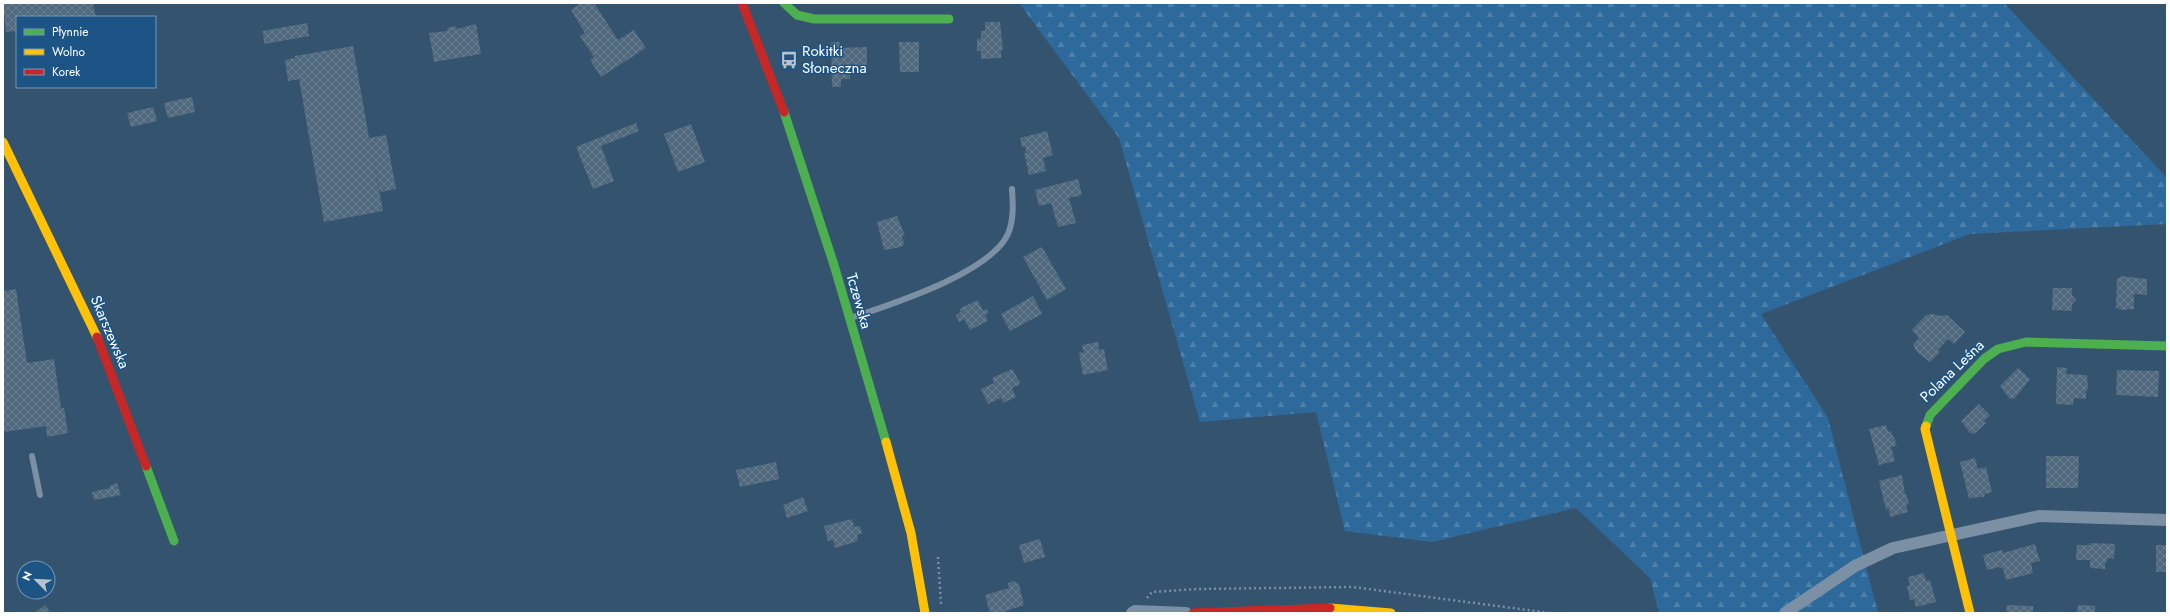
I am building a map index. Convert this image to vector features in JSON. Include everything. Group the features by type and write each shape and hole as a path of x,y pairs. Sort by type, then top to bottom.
{"street":[{"name":"Tczewska","path":"742,3 760,47 806,172 850,318 911,532 925,613"},
{"path":"784,3 791,11 806,18 949,19"},
{"name":"Skarszewska","path":"3,142 90,319 109,365 174,541"},
{"name":"Polana Leśna","path":"1970,613 1925,429 1926,421 1930,415 1984,359 2002,347 2026,342 2167,346"},
{"path":"1785,613 1867,559 1893,548 1951,534 2039,516 2167,520"},
{"path":"1193,613 1340,608 1391,613"},
{"path":"1132,613 1135,611 1186,613"}],"lane":[{"path":"850,318 937,287 986,258 1000,246 1008,234 1013,206 1012,188"},
{"path":"32,456 40,494"}],"path":[{"path":"938,557 942,606"}],"green space":[{"path":"1019,3 2004,3 2167,178 2167,224 1970,234 1761,314 1828,418 1878,613 1659,613 1650,578 1576,508 1432,542 1345,531 1316,412 1200,422 1119,138"}],"building":[{"path":"3,3 93,3 96,16 16,16 16,31 6,32"},
{"path":"581,3 594,3 618,40 634,30 646,48 601,77 590,60 594,57 580,36 585,33 571,10"},
{"path":"985,22 1000,22 1003,50 1001,50 1001,58 981,59 981,51 977,51 977,39 981,39 981,31 985,31"},
{"path":"307,23 309,36 264,44 263,31"},
{"path":"476,24 481,54 434,62 429,33 448,31 447,28 456,26 457,29"},
{"path":"831,42 840,42 840,48 867,47 867,66 850,66 850,79 841,79 841,87 832,87"},
{"path":"899,42 919,42 919,72 900,72"},
{"path":"353,46 369,138 386,135 396,189 380,192 371,146 383,211 324,222 299,79 288,81 285,60 295,58 295,56"},
{"path":"192,97 195,112 168,118 164,103"},
{"path":"153,107 157,121 131,127 127,113"},
{"path":"636,123 639,131 601,146 614,181 593,189 576,147"},
{"path":"691,124 705,162 678,172 664,134"},
{"path":"1047,131 1053,155 1043,158 1046,171 1029,175 1024,153 1026,153 1025,146 1022,147 1020,138"},
{"path":"1078,179 1082,195 1069,198 1076,223 1058,227 1051,203 1039,206 1035,190"},
{"path":"897,216 905,236 902,236 904,244 901,247 884,250 877,222"},
{"path":"1042,247 1066,289 1047,300 1023,257"},
{"path":"2120,276 2147,279 2147,295 2134,294 2134,309 2123,310 2116,308 2117,278 2120,278"},
{"path":"2053,288 2072,288 2072,295 2076,300 2072,304 2072,311 2052,310"},
{"path":"16,289 27,363 54,359 61,408 64,408 68,433 47,437 46,426 3,432 3,291"},
{"path":"1033,296 1042,314 1010,331 1001,314"},
{"path":"978,300 983,311 987,309 989,313 985,315 988,321 970,330 964,319 959,322 956,315 961,312 959,309"},
{"path":"1934,314 1940,316 1947,315 1965,332 1954,344 1948,339 1938,350 1940,352 1930,362 1916,351 1913,344 1919,338 1912,330 1926,315"},
{"path":"1098,342 1099,350 1104,349 1108,370 1083,375 1079,353 1084,352 1082,345"},
{"path":"2057,367 2067,368 2066,374 2087,375 2088,389 2086,391 2086,399 2074,398 2073,405 2056,404"},
{"path":"2018,368 2030,379 2014,399 2009,398 2000,386"},
{"path":"1012,369 1020,382 1019,385 1012,388 1016,397 1003,403 1001,398 988,404 981,389 994,383 992,378"},
{"path":"2117,370 2159,371 2158,397 2116,395"},
{"path":"1979,404 1990,415 1984,421 1986,423 1974,434 1970,433 1961,421"},
{"path":"1886,425 1888,432 1891,431 1897,446 1891,447 1895,461 1879,465 1869,429"},
{"path":"2046,456 2079,456 2078,488 2046,488"},
{"path":"1975,458 1978,469 1986,467 1992,492 1985,494 1984,497 1969,498 1960,462"},
{"path":"776,462 779,479 740,487 736,470"},
{"path":"1902,475 1905,494 1909,504 1906,505 1908,512 1890,517 1889,509 1886,510 1879,481"},
{"path":"117,483 121,495 94,500 92,492 110,488 110,486"},
{"path":"803,497 808,511 787,518 783,505"},
{"path":"852,519 854,527 860,526 862,533 857,535 858,541 835,548 833,540 828,541 824,526"},
{"path":"1040,539 1045,557 1024,563 1019,545"},
{"path":"2090,543 2115,544 2114,559 2109,558 2105,563 2105,569 2090,568 2090,560 2076,560 2077,545 2090,545"},
{"path":"2035,544 2040,561 2031,563 2033,573 2006,580 2003,569 2000,567 1987,570 1983,555 2002,550 2003,553"},
{"path":"2156,545 2167,545 2167,572 2156,572"},
{"path":"1924,573 1926,581 1930,580 1936,602 1916,607 1914,599 1910,600 1907,586 1910,585 1908,577"},
{"path":"1014,581 1019,585 1024,605 1000,613 990,613 985,595 1009,588 1008,583"},
{"path":"45,605 51,613 34,613"},
{"path":"2007,605 2033,606 2033,613 2006,613"},
{"path":"2078,605 2095,606 2095,613 2077,613"}],"traffic: fast":[{"path":"784,3 797,15 814,19 949,19"},
{"path":"784,112 834,265 886,442"},
{"path":"1926,426 1930,415 1984,359 1998,349 2026,342 2167,346"},
{"path":"146,466 174,541"}],"traffic: slow":[{"path":"3,142 97,337"},
{"path":"1926,426 1925,429 1970,613"},
{"path":"886,442 911,533 925,613"},
{"path":"1330,608 1391,613"}],"traffic: jam":[{"path":"742,3 784,112"},
{"path":"97,337 146,466"},
{"path":"1193,613 1330,608"}],"place":[{"name":"Rokitki Słoneczna","path":"789,60"}]}
